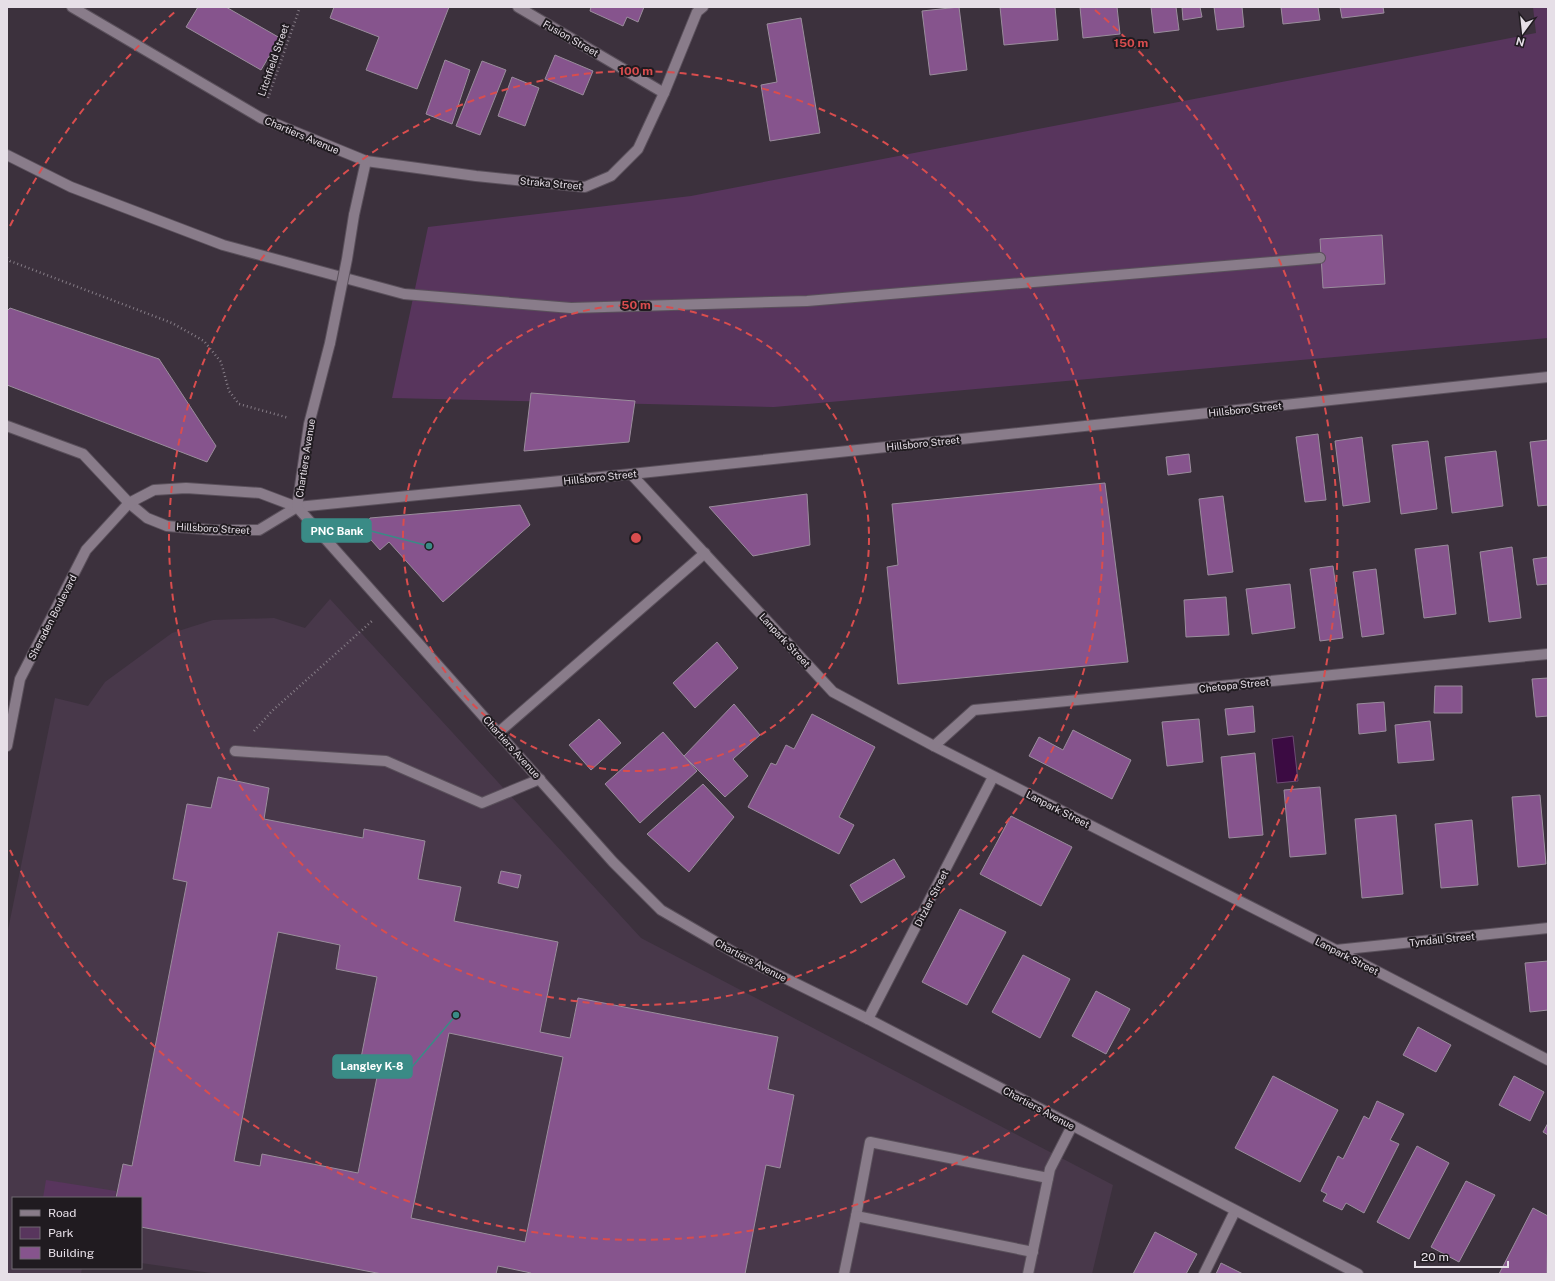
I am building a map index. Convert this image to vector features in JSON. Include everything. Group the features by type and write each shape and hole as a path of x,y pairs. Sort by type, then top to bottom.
{"street":[{"name":"Chartiers Avenue","path":"72,7 262,118 366,161 354,215 347,259 330,343 309,424 297,507 540,778 613,862 661,910 742,957 868,1019 1358,1274"},
{"name":"Fusion Street","path":"518,7 664,92"},
{"name":"Straka Street","path":"366,161 476,176 585,187 611,176 638,149 664,92 697,12 703,7"},
{"path":"7,155 72,187 223,245 404,294 571,308 807,301 1320,258"},
{"name":"Hillsboro Street","path":"7,426 82,454 129,503 147,518 167,526 213,530 258,530 297,507 631,474 1548,377"},
{"name":"Lanpark Street","path":"631,474 833,692 934,746 1336,950 1548,1060"},
{"name":"Hillsboro Street","path":"129,503 154,490 186,488 260,492 297,507"},
{"name":"Sheraden Boulevard","path":"7,746 20,679 86,550 129,503"},
{"path":"499,732 705,553"},
{"name":"Chetopa Street","path":"934,746 974,710 1548,654"},
{"path":"235,751 386,761 482,803 540,778"},
{"name":"Ditzler Street","path":"868,1019 993,776"},
{"name":"Tyndall Street","path":"1336,950 1548,928"},
{"path":"1028,1274 1050,1169 1072,1126"},
{"path":"844,1274 870,1142 1048,1178"},
{"path":"1204,1274 1235,1211"},
{"path":"856,1216 1033,1252"}],"path":[{"name":"Litchfield Street","path":"262,118 300,7"},
{"path":"7,258 10,261 172,323 204,341 221,362 229,391 239,404 271,413"},
{"path":"272,711 387,608"}],"shaded area":[{"path":"330,599 641,938 1113,1185 1092,1274 218,1274 142,1263 142,1197 12,1197 12,1269 82,1269 81,1274 7,1274 7,935 55,698 88,706 105,682 172,633 213,620 274,618 305,628"},
{"path":"1293,736 1298,781 1277,783 1272,739"}],"green space":[{"path":"1533,7 1548,7 1548,338 774,407 392,398 428,227 691,196 1536,33"},
{"path":"46,1180 116,1191 115,1197 43,1197"}],"building":[{"path":"198,7 226,7 280,38 261,70 186,27"},
{"path":"334,7 449,7 417,89 366,70 379,37 330,18"},
{"path":"591,7 644,7 638,22 627,17 623,26 590,11"},
{"path":"959,7 967,70 930,75 922,11"},
{"path":"1000,7 1055,7 1058,40 1004,45"},
{"path":"1080,7 1117,7 1120,34 1083,38"},
{"path":"1151,7 1176,7 1179,30 1154,33"},
{"path":"1182,7 1200,7 1202,17 1183,20"},
{"path":"1214,7 1242,7 1244,27 1217,30"},
{"path":"1281,7 1318,7 1320,20 1283,24"},
{"path":"1340,7 1383,7 1384,13 1342,18"},
{"path":"801,18 820,133 770,141 761,85 777,82 767,24"},
{"path":"555,55 593,71 583,95 545,79"},
{"path":"445,60 470,70 452,124 426,114"},
{"path":"482,61 506,70 480,135 456,126"},
{"path":"512,77 539,88 525,126 498,116"},
{"path":"1382,235 1385,284 1323,288 1320,239"},
{"path":"10,308 159,359 216,446 207,462 7,385 7,311"},
{"path":"531,393 635,401 629,442 524,451"},
{"path":"1318,434 1326,500 1305,502 1296,437"},
{"path":"1362,437 1370,502 1343,506 1335,441"},
{"path":"1548,440 1548,505 1538,506 1530,442"},
{"path":"1428,441 1437,509 1401,514 1392,445"},
{"path":"1496,451 1503,506 1452,513 1445,457"},
{"path":"1189,454 1191,472 1168,475 1166,457"},
{"path":"1105,483 1128,662 898,684 887,567 898,565 892,504"},
{"path":"807,494 810,545 753,556 709,507"},
{"path":"1223,496 1233,572 1208,575 1199,499"},
{"path":"520,505 530,525 443,602 389,542 380,550 363,531 370,518"},
{"path":"1448,545 1456,614 1424,618 1415,549"},
{"path":"1512,547 1521,618 1489,622 1480,552"},
{"path":"1548,557 1548,584 1537,585 1533,559"},
{"path":"1333,566 1343,638 1320,641 1310,569"},
{"path":"1376,569 1384,634 1362,637 1353,572"},
{"path":"1290,584 1295,628 1252,634 1246,589"},
{"path":"1226,597 1229,635 1186,637 1184,600"},
{"path":"717,642 738,668 695,708 673,683"},
{"path":"1548,678 1548,716 1536,717 1532,679"},
{"path":"1435,686 1462,686 1462,713 1434,713"},
{"path":"1384,702 1386,731 1359,734 1357,704"},
{"path":"734,704 760,735 733,759 748,776 725,797 684,756"},
{"path":"1253,706 1255,732 1228,735 1225,709"},
{"path":"812,714 875,747 839,817 854,825 839,854 748,807 771,763 776,765 786,745 794,749"},
{"path":"599,719 621,743 591,770 569,745"},
{"path":"1199,719 1203,762 1167,766 1162,722"},
{"path":"1430,721 1434,760 1398,763 1395,725"},
{"path":"1073,730 1131,760 1112,799 1029,756 1039,737 1063,750"},
{"path":"663,732 697,771 640,823 605,784"},
{"path":"1255,753 1263,835 1229,838 1221,757"},
{"path":"218,777 269,788 264,819 363,838 364,829 425,841 418,879 461,887 454,921 558,942 540,1032 570,1038 578,998 778,1037 768,1089 794,1095 780,1168 766,1165 745,1274 531,1274 498,1266 496,1274 382,1274 142,1227 142,1197 116,1197 123,1164 132,1166 187,882 173,879 187,804 211,808","holes":["278,932 340,945 336,969 377,977 360,1063 379,1067 358,1173 262,1154 260,1166 234,1161","449,1033 563,1057 525,1242 411,1218"]},
{"path":"703,784 734,817 689,872 647,834"},
{"path":"1320,787 1326,854 1290,857 1284,790"},
{"path":"1540,795 1546,864 1518,867 1512,797"},
{"path":"1396,815 1403,894 1362,898 1355,819"},
{"path":"1011,816 1072,847 1041,906 980,874"},
{"path":"1472,820 1478,885 1441,888 1435,824"},
{"path":"894,859 905,877 861,903 850,885"},
{"path":"501,871 521,875 518,888 498,883"},
{"path":"960,909 1006,932 967,1005 922,982"},
{"path":"1023,955 1070,979 1040,1038 992,1012"},
{"path":"1548,961 1548,1010 1530,1012 1525,963"},
{"path":"1096,991 1130,1009 1106,1054 1072,1036"},
{"path":"1418,1027 1451,1045 1436,1072 1403,1055"},
{"path":"1273,1076 1338,1110 1300,1182 1235,1148"},
{"path":"1514,1076 1544,1092 1530,1121 1499,1105"},
{"path":"1377,1101 1404,1114 1390,1140 1399,1144 1364,1213 1346,1203 1342,1210 1323,1201 1327,1194 1321,1191 1338,1156 1343,1159 1364,1116 1369,1119"},
{"path":"1548,1123 1548,1135 1543,1132"},
{"path":"1417,1146 1449,1163 1409,1239 1377,1222"},
{"path":"1466,1181 1495,1195 1459,1262 1431,1247"},
{"path":"1533,1208 1548,1216 1547,1274 1499,1274"},
{"path":"1155,1232 1197,1254 1186,1274 1133,1274"},
{"path":"1221,1263 1243,1274 1216,1274"}],"place":[{"name":"PNC Bank","path":"429,546"},
{"name":"Langley K-8","path":"456,1015"}]}
